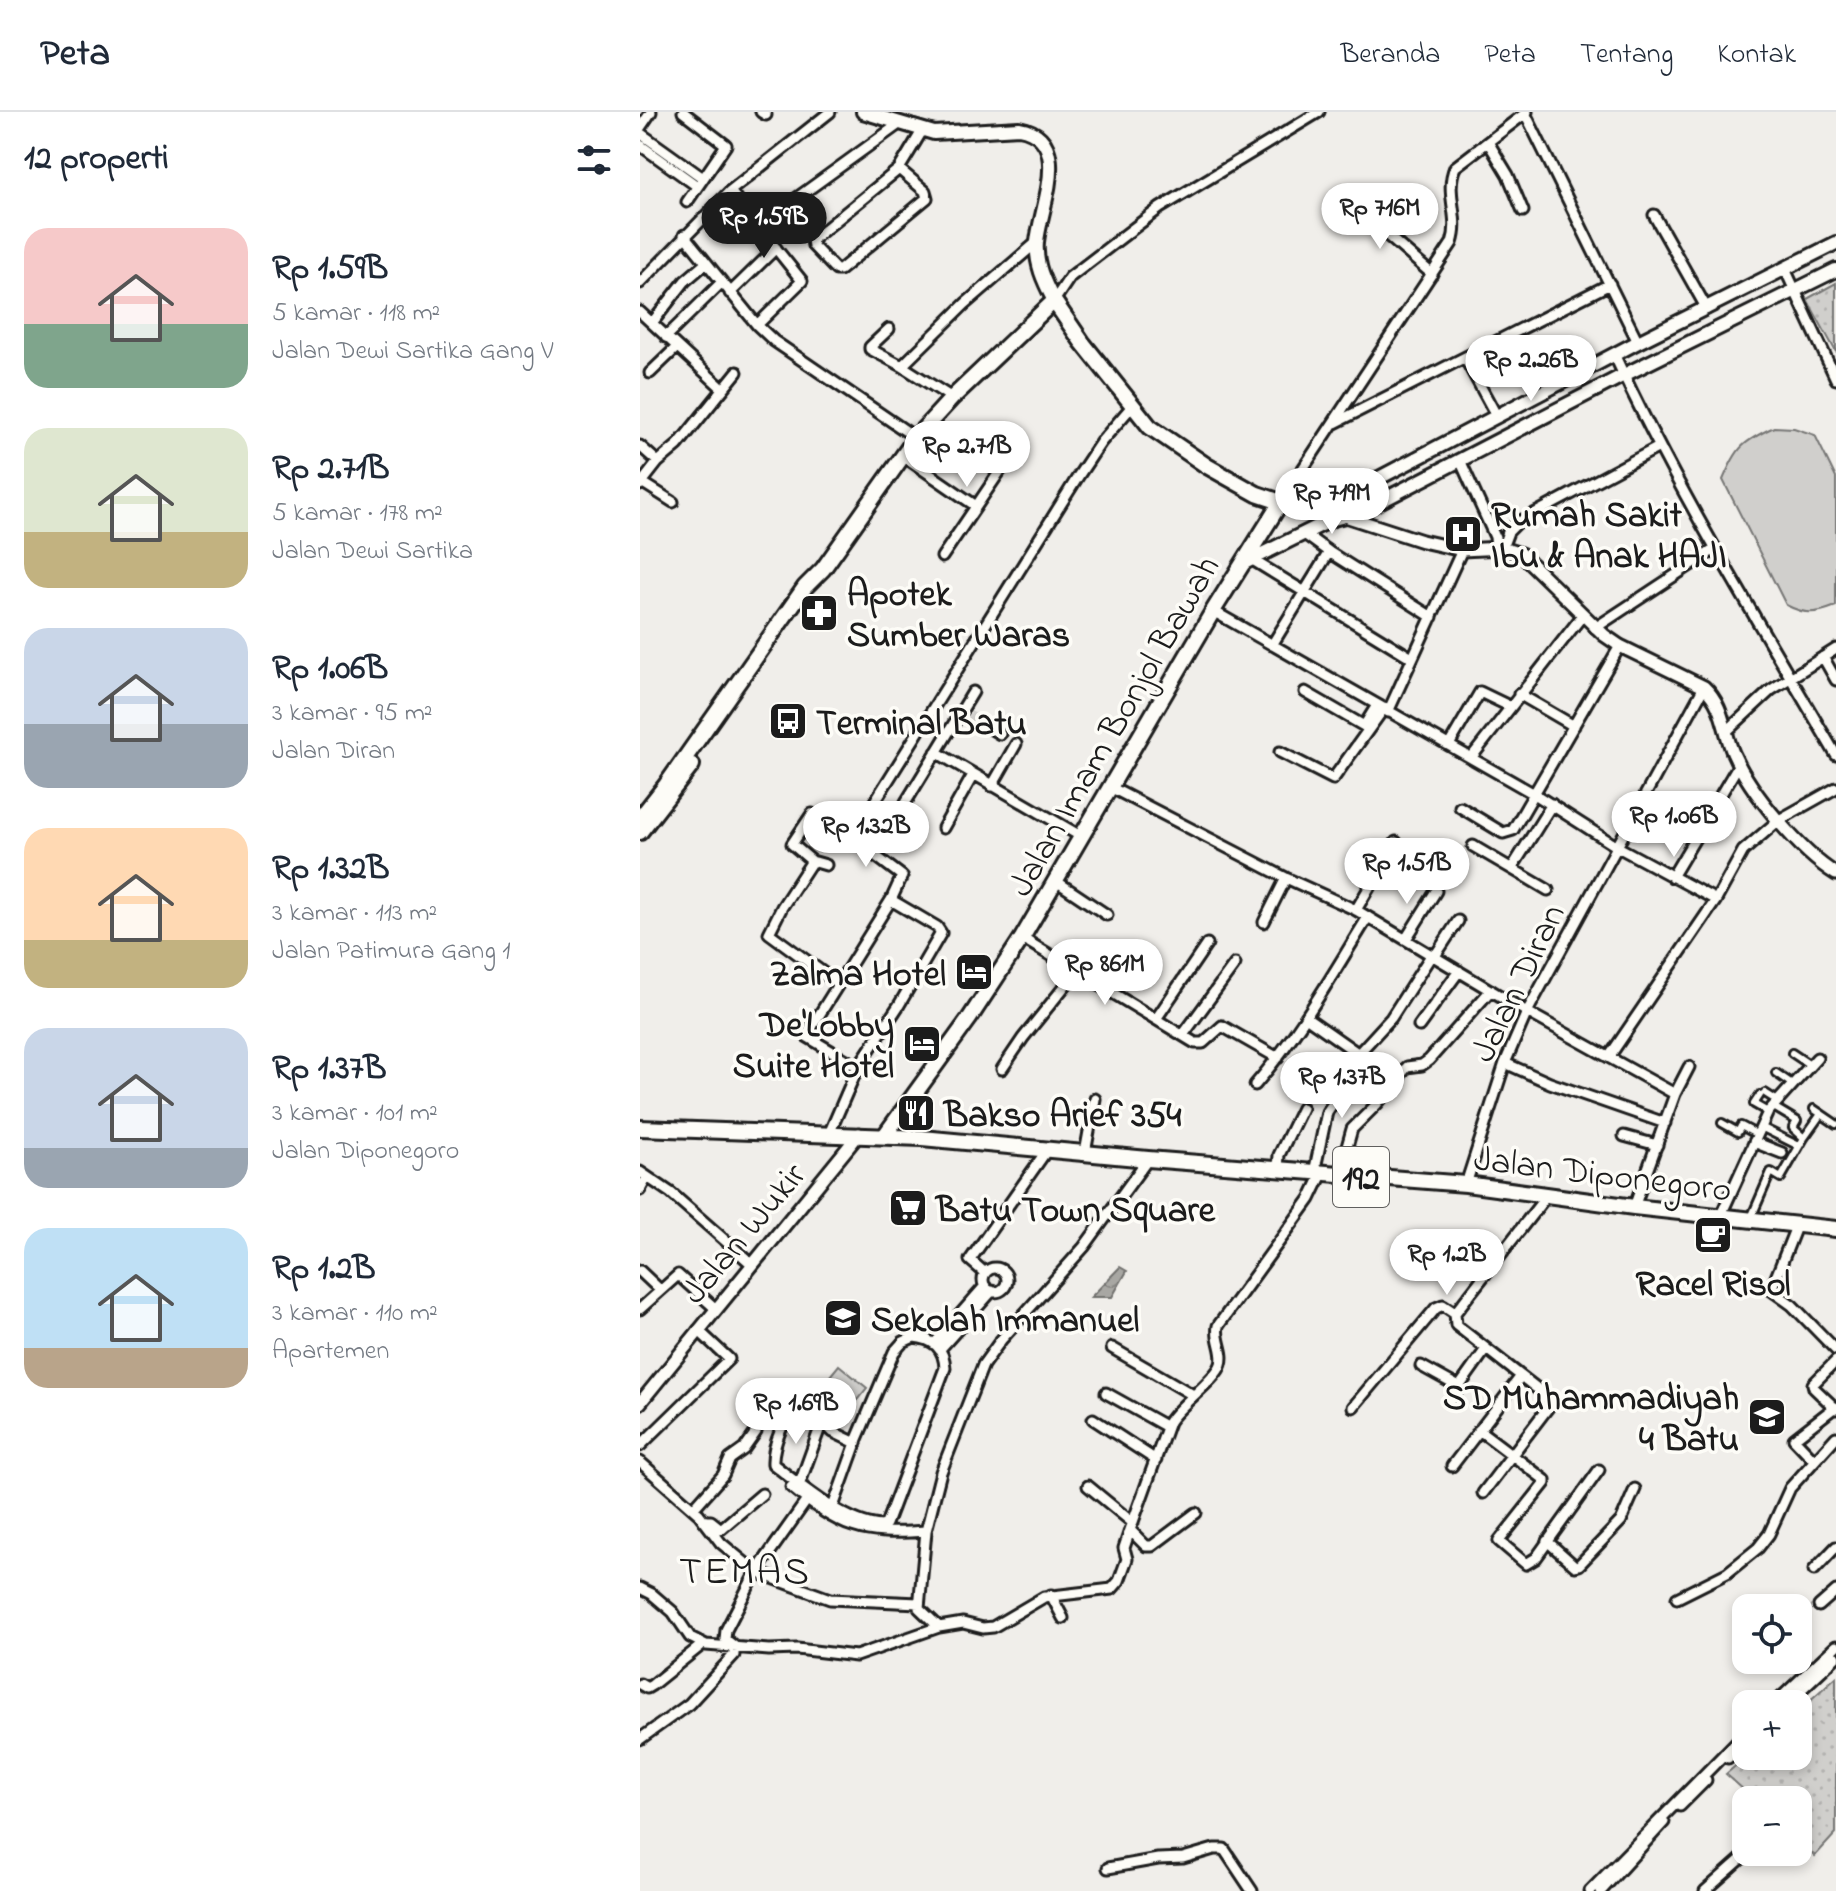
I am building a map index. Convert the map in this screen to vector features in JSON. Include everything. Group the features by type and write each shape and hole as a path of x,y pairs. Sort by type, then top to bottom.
{"main road":[{"path":"863,112 922,131 941,133 1019,128 1039,138 1052,166 1036,243 1039,268 1054,301 1082,342 1150,427 1173,445 1257,494 1281,502 1304,504 1330,500 1429,453 1614,354 1836,243"},
{"path":"1246,562 1303,533 1360,512 1624,375 1836,270"},
{"path":"640,832 805,587 823,569 902,455 952,398 1054,301"},
{"path":"1429,453 1439,459 1438,471"},
{"name":"Jalan Imam Bonjol Bawah","path":"885,1135 969,1019 1022,938 1213,611 1281,502"},
{"path":"1263,531 1264,544 1275,547"},
{"path":"640,818 670,788"},
{"name":"192","path":"640,1128 885,1135"},
{"name":"Jalan Diponegoro","path":"885,1135 1466,1184 1749,1221 1836,1229"}],"street":[{"path":"651,112 640,130 700,182"},
{"path":"683,112 725,143 687,202"},
{"path":"640,283 730,191 830,112"},
{"path":"1054,301 1077,272 1160,208 1319,112"},
{"path":"1281,502 1454,237 1456,222 1450,194 1455,167 1526,112 1562,192 1638,342"},
{"path":"758,226 899,124"},
{"path":"899,169 925,191 927,198 837,271 813,246 812,240 899,169 922,131"},
{"path":"1488,142 1508,175 1523,211"},
{"path":"640,145 700,182"},
{"path":"730,191 802,281 757,325"},
{"path":"1350,203 1432,274"},
{"path":"1654,215 1707,309"},
{"path":"684,235 721,283 774,341 916,438"},
{"path":"902,366 965,304 1036,243"},
{"path":"730,293 776,248"},
{"path":"705,264 644,318 723,389"},
{"path":"1785,269 1836,379"},
{"path":"666,337 721,283"},
{"path":"1331,425 1610,284"},
{"path":"889,329 870,348 952,398"},
{"path":"650,373 677,347"},
{"path":"1614,354 1659,447 1715,549 1836,755"},
{"path":"1465,358 1497,417"},
{"path":"673,502 641,483 658,462 678,445 737,372"},
{"path":"852,838 1079,475 1108,433 1133,405"},
{"path":"942,557 1021,440"},
{"path":"640,446 658,462"},
{"path":"1499,548 1517,523 1659,447"},
{"path":"902,455 976,506"},
{"path":"1460,460 1499,548"},
{"path":"1345,516 1422,541 1462,550 1499,548 1521,554 1595,628 1620,646 1704,687 1715,697 1722,712 1726,732 1739,764 1779,820 1811,856 1836,874"},
{"path":"1303,533 1432,617"},
{"path":"1595,628 1715,549"},
{"path":"1280,752 1333,779 1383,708 1412,658 1462,550"},
{"path":"1272,645 1329,552"},
{"path":"1246,562 1412,658"},
{"path":"1213,611 1552,804 1616,846 1716,900"},
{"path":"1471,758 1582,616"},
{"path":"1460,807 1507,834 1513,830 1620,646"},
{"path":"1726,732 1761,698 1836,649"},
{"path":"1823,657 1836,680"},
{"name":"Jalan Diran","path":"1466,1184 1505,1063 1527,1012 1704,687"},
{"path":"906,802 965,712 973,692"},
{"path":"1305,692 1364,726 1383,708"},
{"path":"1449,745 1480,692 1509,706"},
{"path":"1519,694 1574,726"},
{"path":"982,723 1000,734"},
{"path":"992,786 1016,744"},
{"path":"936,752 1082,837"},
{"path":"1672,877 1739,764"},
{"path":"943,828 973,775"},
{"path":"1110,787 1286,878 1356,910 1527,1012 1675,1094"},
{"path":"1609,1057 1716,900 1743,851 1779,820 1836,788"},
{"path":"1512,868 1552,804"},
{"path":"826,865 812,861 792,844 810,814 852,838 902,876 891,900 806,1037 858,1067"},
{"path":"1356,910 1396,842"},
{"path":"1473,846 1548,890"},
{"path":"812,861 769,933 837,983"},
{"path":"1264,922 1286,878"},
{"path":"1056,881 1107,915"},
{"path":"1406,939 1436,891"},
{"path":"829,1134 858,1067 941,933 937,927 891,900"},
{"path":"1255,1085 1306,1017 1368,917"},
{"path":"640,1588 659,1599 676,1616 690,1637 703,1644 856,1656 939,1627 963,1623 993,1627 1030,1603 1051,1595 1107,1591 1116,1585 1127,1559 1124,1548 1131,1526 1167,1427 1176,1412 1221,1364 1218,1326 1310,1199 1318,1173 1327,1112 1360,1058 1458,921"},
{"path":"1022,938 1200,1044 1222,1026 1278,1058"},
{"path":"1156,1019 1207,944"},
{"path":"1183,1035 1235,964"},
{"path":"1002,1069 1017,1045 1077,971"},
{"path":"1419,1026 1459,971"},
{"path":"1339,1175 1352,1129 1407,1067 1426,1064 1491,990"},
{"path":"1306,1017 1360,1058 1380,1069"},
{"path":"1720,1217 1772,1106 1814,1062 1792,1053"},
{"path":"1505,1063 1550,1083 1665,1123"},
{"path":"1634,1207 1675,1094 1689,1067"},
{"path":"1776,1073 1792,1084"},
{"path":"1772,1106 1754,1104 1762,1094 1772,1106 1797,1121 1793,1128 1804,1138"},
{"path":"1085,1153 1095,1099"},
{"path":"1278,1169 1279,1155 1302,1108"},
{"path":"1749,1221 1771,1172 1781,1178 1817,1111 1836,1124"},
{"path":"1722,1123 1738,1132 1741,1126 1799,1146"},
{"name":"Jalan Wukir","path":"641,1399 859,1134"},
{"path":"1758,1134 1782,1153"},
{"path":"1624,1136 1657,1145"},
{"path":"987,1272 970,1261 1047,1150"},
{"path":"939,1627 923,1614 919,1603 926,1531 941,1472 983,1365 1001,1340 1084,1247 1148,1159"},
{"path":"640,1190 644,1175 671,1193 753,1265"},
{"path":"1483,1493 1553,1401 1456,1325 1455,1313 1548,1194"},
{"path":"1797,1224 1771,1290 1792,1305 1836,1350"},
{"path":"937,1346 989,1289 1001,1289 1006,1277 997,1268 987,1272"},
{"path":"640,1271 660,1290"},
{"path":"987,1272 989,1289"},
{"path":"640,1309 678,1275 716,1309"},
{"path":"1353,1407 1436,1308 1443,1305 1455,1313"},
{"path":"640,1446 673,1411 727,1363 728,1356 698,1330"},
{"path":"795,1485 833,1507 870,1524 886,1524 945,1368 937,1346 914,1337 894,1352 833,1507"},
{"path":"1112,1348 1193,1395"},
{"path":"1451,1399 1486,1349"},
{"path":"1814,1460 1794,1439 1835,1408 1813,1384 1836,1361"},
{"path":"1421,1366 1459,1387"},
{"path":"1452,1466 1521,1376"},
{"path":"1106,1393 1167,1427"},
{"path":"856,1443 833,1432 799,1403 786,1421 773,1464 807,1500 827,1515 855,1529 883,1534 926,1531"},
{"path":"1093,1419 1156,1460"},
{"path":"693,1509 723,1475 730,1459 744,1449 756,1432 757,1422"},
{"path":"795,1485 822,1422"},
{"path":"1479,1430 1543,1478 1545,1483 1501,1537 1500,1544 1528,1564 1536,1558 1599,1470"},
{"path":"1677,1598 1727,1573 1758,1548 1769,1534 1790,1488 1836,1437"},
{"path":"640,1462 693,1509 721,1543 756,1572 830,1599 919,1603"},
{"path":"1088,1486 1149,1547 1196,1513"},
{"path":"1547,1541 1575,1566 1579,1565 1621,1521 1635,1489"},
{"path":"704,1521 711,1521 721,1529 762,1494"},
{"path":"640,1739 689,1704 734,1655 734,1646 724,1636 756,1572 807,1500"},
{"path":"1814,1570 1836,1547"},
{"path":"1819,1606 1836,1591"},
{"path":"1051,1595 1063,1618"},
{"path":"640,1684 647,1688 652,1685 703,1644"},
{"path":"1789,1690 1836,1646"},
{"path":"1801,1690 1836,1657"},
{"path":"1590,1891 1732,1746"},
{"path":"1601,1891 1671,1814 1732,1755"},
{"path":"1108,1868 1224,1849 1252,1891"},
{"path":"1705,1891 1733,1866"}],"shaded area":[{"path":"1836,283 1836,352 1807,299"},
{"path":"1774,427 1794,428 1815,435 1836,478 1836,606 1822,611 1805,612 1786,605 1723,480 1742,447"},
{"path":"839,1365 867,1388 853,1405 825,1382"},
{"path":"1836,1677 1836,1833 1815,1856 1812,1853 1812,1786 1739,1786 1726,1774 1732,1769 1812,1770 1812,1698"}],"water":[{"path":"1120,1267 1127,1271 1112,1297 1091,1297"}],"tunnel":[{"path":"969,715 982,723"}],"place":[{"name":"Rumah Sakit Ibu & Anak HAJI","path":"1463,534"},
{"name":"Apotek Sumber Waras","path":"819,613"},
{"name":"Terminal Batu","path":"788,721"},
{"name":"Zalma Hotel","path":"974,972"},
{"name":"De'Lobby Suite Hotel","path":"922,1044"},
{"name":"Bakso Arief 354","path":"916,1113"},
{"name":"Batu Town Square","path":"908,1208"},
{"name":"Racel Risol","path":"1713,1235"},
{"name":"Sekolah Immanuel","path":"843,1318"},
{"name":"SD Muhammadiyah 4 Batu","path":"1767,1417"}],"district":[{"name":"TEMAS","path":"745,1569"}]}
